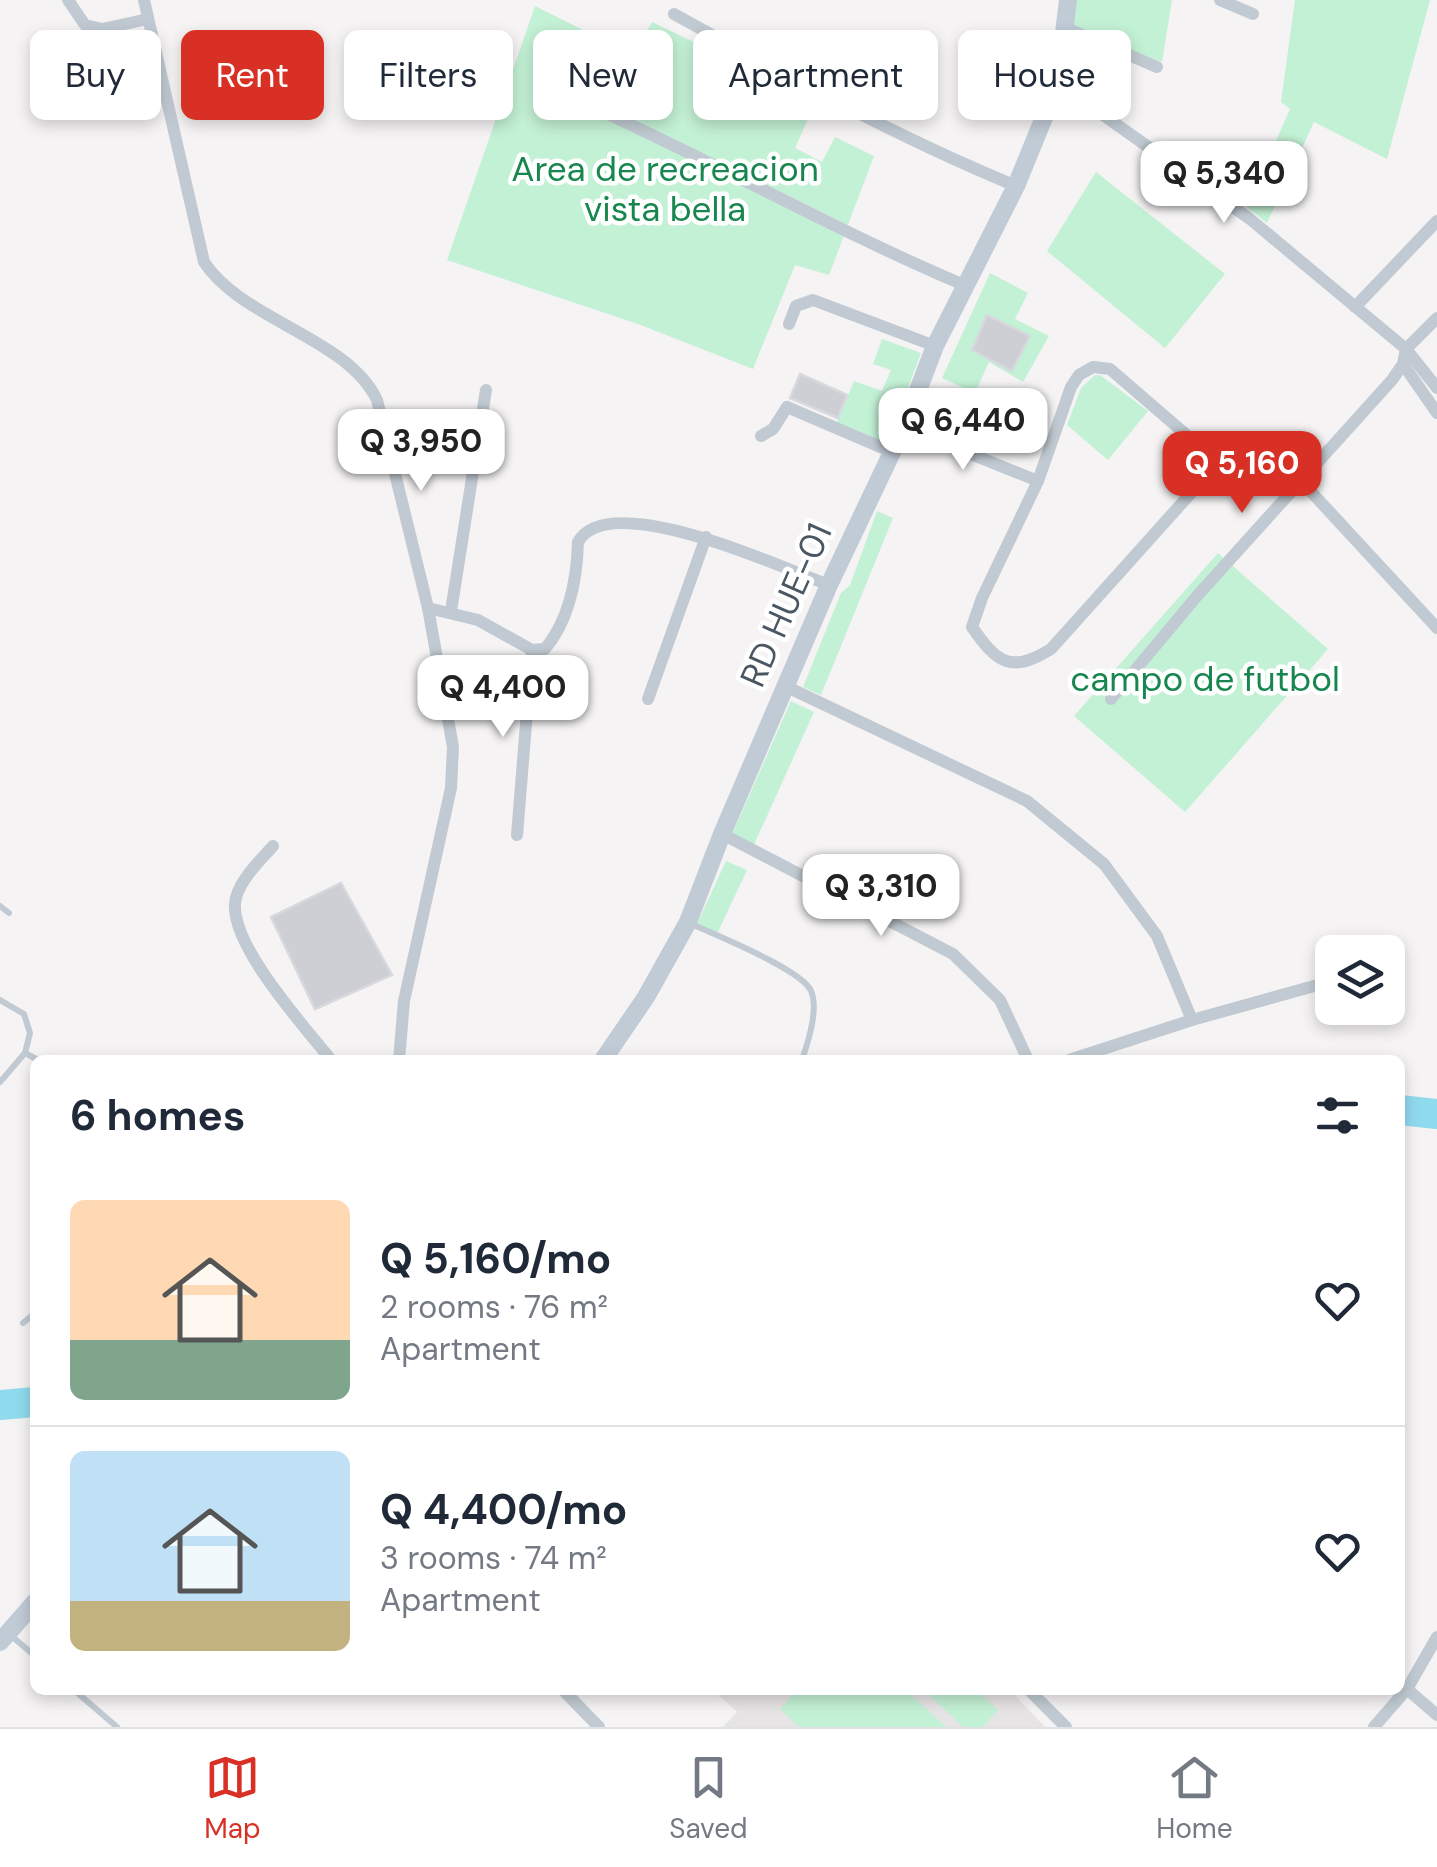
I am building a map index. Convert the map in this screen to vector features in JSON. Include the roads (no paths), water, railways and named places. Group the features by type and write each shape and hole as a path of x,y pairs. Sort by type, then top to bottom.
{"street":[{"path":"68,0 85,25 102,29 148,19"},
{"path":"144,0 204,262 223,285 348,365 371,388 428,608 452,747 451,788 404,1001 399,1055"},
{"name":"RD HUE-01","path":"1066,28 1068,0"},
{"path":"1220,0 1254,14"},
{"path":"674,14 812,91 914,142 1016,186"},
{"path":"1066,28 1158,67"},
{"path":"621,120 697,154 886,252 964,285"},
{"name":"RD HUE-01","path":"606,1055 646,997 688,922 828,585 904,427 935,346 1016,186 1043,120"},
{"path":"1109,120 1250,219 1406,349 1437,388"},
{"path":"1355,306 1437,222"},
{"path":"789,324 796,306 813,300 935,346"},
{"path":"1111,700 1197,596 1392,380 1403,364 1406,349 1437,318"},
{"path":"1403,364 1437,414"},
{"path":"1093,367 1110,369 1197,444 1206,468 1200,483 1050,649 1028,663 1011,664 987,649 972,627 1038,481 1071,387 1079,375 1093,367"},
{"path":"451,612 486,390"},
{"path":"761,436 773,429 787,407 892,452"},
{"path":"904,427 1038,481"},
{"path":"1302,482 1437,628"},
{"path":"428,608 478,620 532,650 545,649 554,638 578,576 578,542 591,526 604,523 706,537 828,585"},
{"path":"648,699 706,537"},
{"path":"516,834 532,650"},
{"path":"786,686 1027,801 1104,864 1156,936 1192,1020"},
{"path":"722,834 953,954 1000,1000 1026,1055"},
{"path":"272,846 234,901 237,926 285,1006 326,1055"},
{"path":"1085,1055 1315,986"},
{"path":"4,1638 30,1608"},
{"path":"1405,1683 1435,1643"},
{"path":"1405,1688 1437,1716"},
{"path":"568,1695 600,1727"},
{"path":"1034,1695 1066,1727"},
{"path":"1374,1727 1397,1695"}],"lane":[{"path":"0,906 9,912"},
{"path":"688,922 791,971 811,989 814,1002 803,1055"},
{"path":"0,1000 24,1014 29,1024 25,1053 0,1082"},
{"path":"25,1053 30,1056"},
{"path":"24,1324 30,1318"},
{"path":"4,1638 30,1653"},
{"path":"80,1695 117,1727"}],"waterway":[{"path":"1405,1111 1437,1114"},
{"path":"0,1405 30,1402"}],"park label":[{"name":"Area de recreacion vista bella","path":"665,189"},
{"name":"campo de futbol","path":"1205,679"}]}
